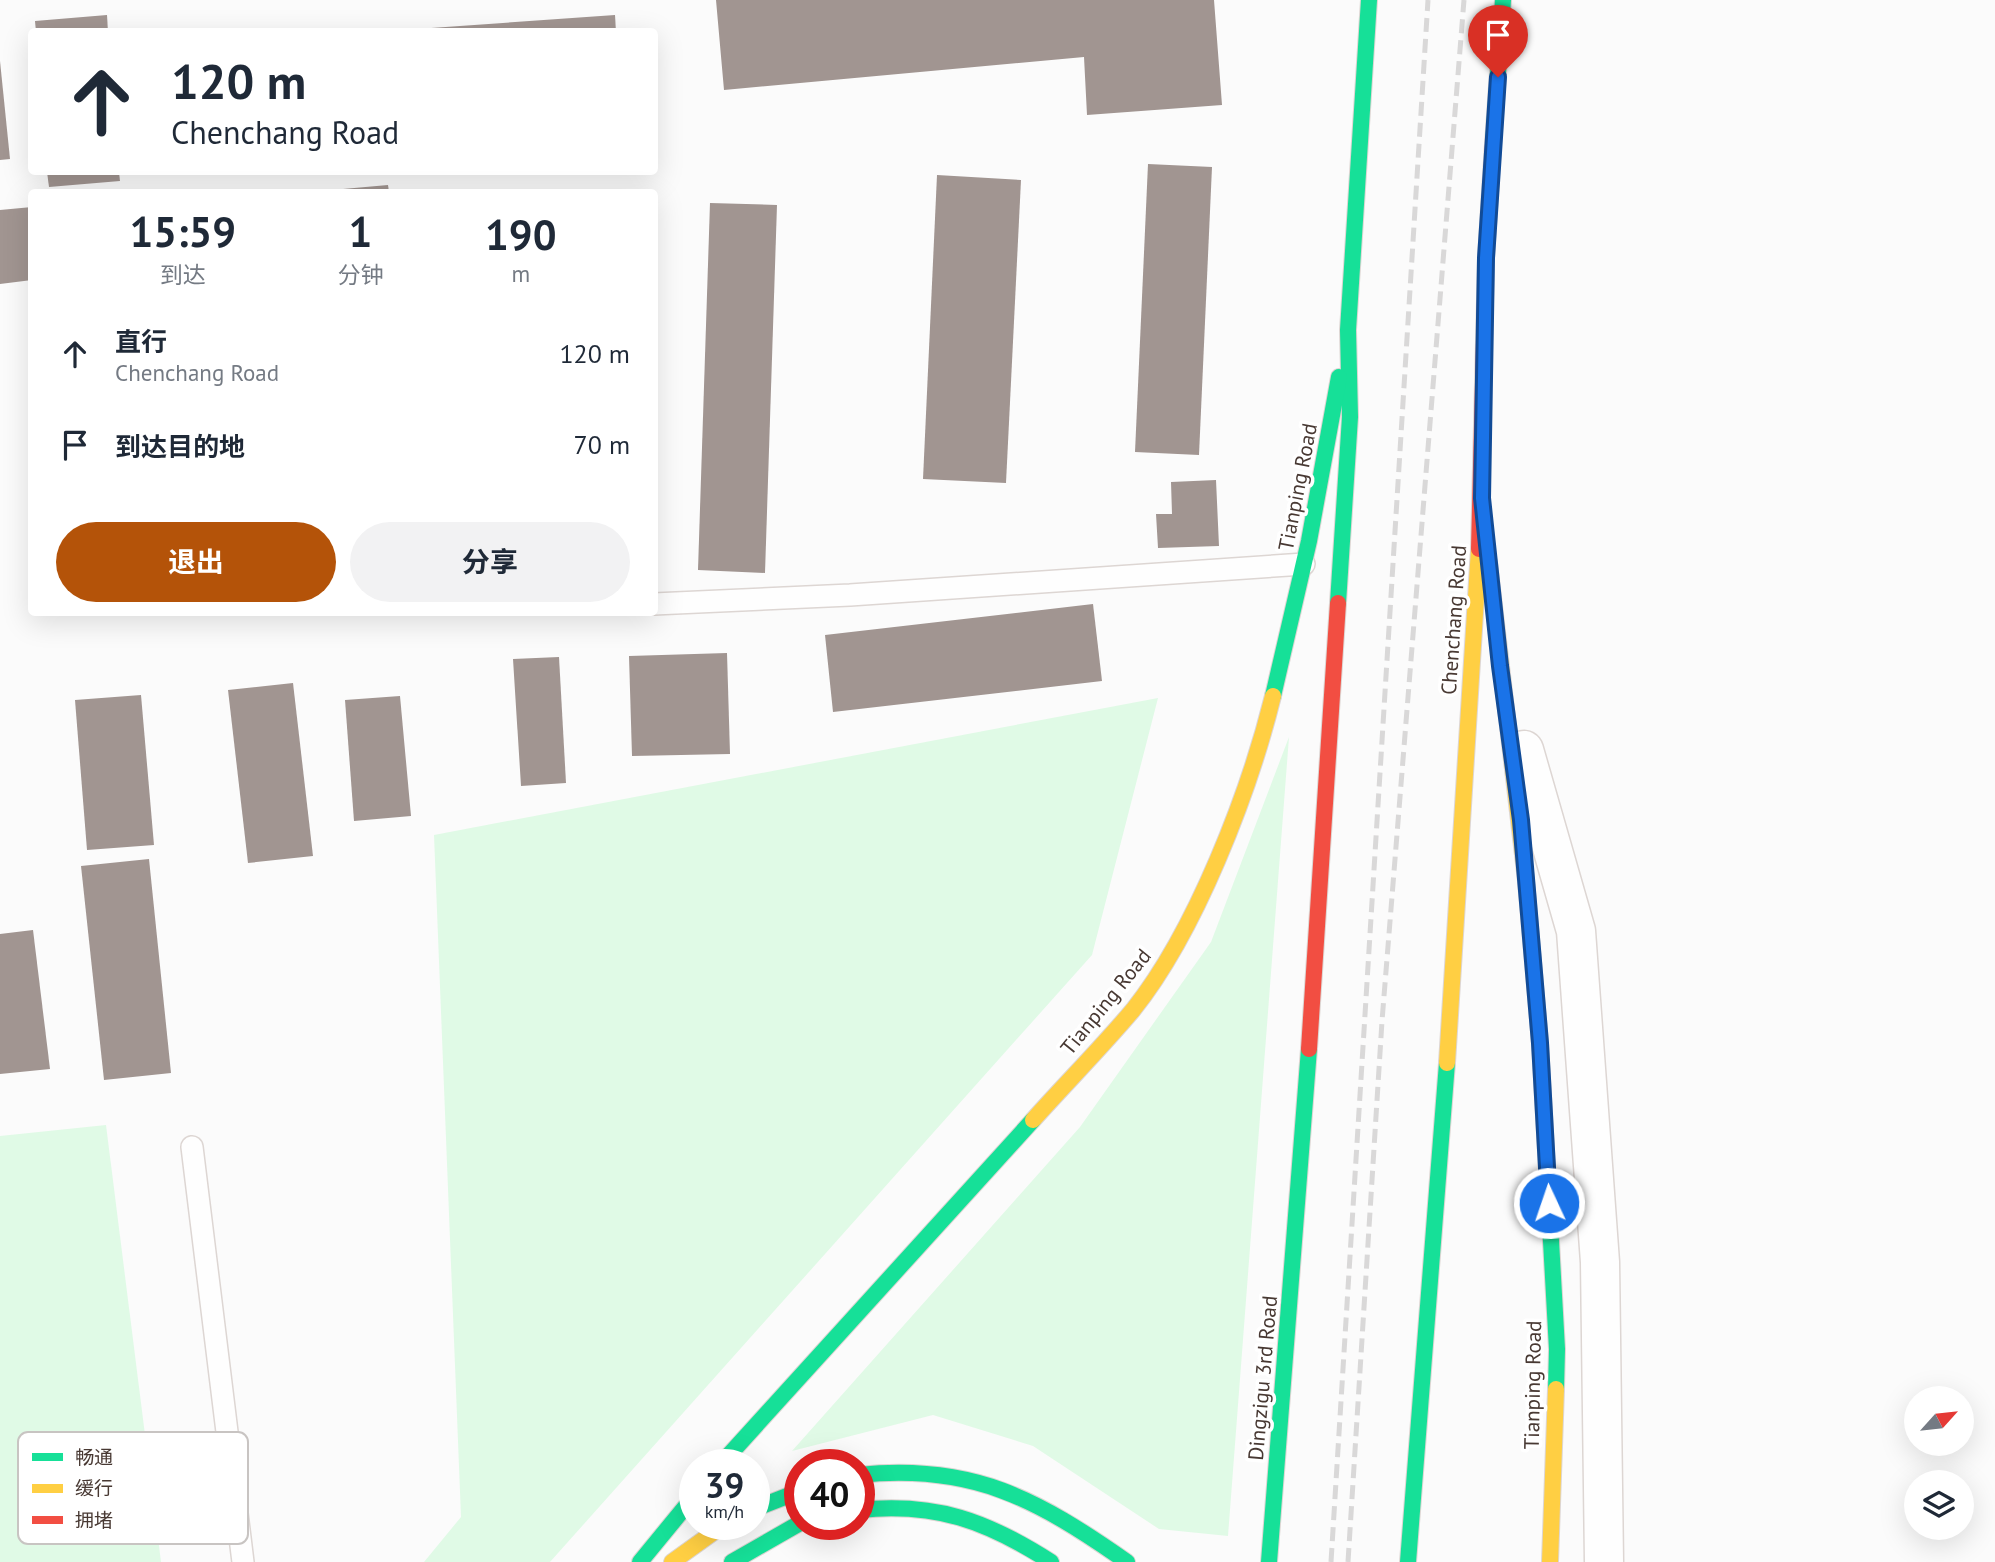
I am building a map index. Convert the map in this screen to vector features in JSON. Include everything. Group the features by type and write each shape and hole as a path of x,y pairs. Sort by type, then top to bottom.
{"main road":[{"path":"1348,330 1369,0"},
{"name":"Chenchang Road","path":"1433,1242 1455,962 1482,498 1486,258 1503,0"},
{"name":"Tianping Road","path":"734,1449 1134,1008 1167,962 1196,908 1242,798 1270,708 1304,564 1348,330"},
{"name":"Dingzigu 3rd Road","path":"1269,1562 1299,1197 1350,417 1348,330"},
{"name":"Tianping Road","path":"1482,498 1522,834 1540,1043 1557,1349 1550,1562"},
{"path":"1433,1242 1434,1437"},
{"path":"1408,1562 1433,1242"},
{"path":"875,1472 889,1469 936,1470 978,1480 1030,1498 1127,1562"},
{"path":"875,1508 893,1505 953,1513 1010,1535 1051,1562"},
{"path":"640,1562 679,1514"},
{"path":"732,1562 784,1532"},
{"path":"672,1562 703,1540"}],"street":[{"path":"1500,666 1576,931 1600,1262 1604,1562"}],"lane":[{"path":"658,604 850,595 1304,564"},
{"path":"192,1147 227,1432"},
{"path":"241,1544 243,1562"}],"green space":[{"path":"1158,698 1092,955 550,1562 424,1562 461,1517 434,835"},
{"path":"1289,737 1228,1536 1159,1529 1033,1446 933,1415 794,1449 1080,1127 1211,942"},
{"path":"106,1125 145,1432 18,1432 18,1544 159,1544 161,1562 0,1562 0,1136"}],"building":[{"path":"716,0 1214,0 1222,105 1087,115 1084,57 724,90"},
{"path":"107,15 108,28 36,28 35,21"},
{"path":"615,15 616,28 431,28"},
{"path":"0,61 10,159 0,160"},
{"path":"1148,164 1212,167 1199,455 1135,452"},
{"path":"47,175 119,175 120,181 49,187"},
{"path":"937,175 1021,180 1006,483 923,479"},
{"path":"388,185 389,189 343,189"},
{"path":"710,203 777,205 765,573 698,570"},
{"path":"28,207 28,280 0,284 0,210"},
{"path":"1216,480 1219,546 1158,548 1156,514 1172,514 1171,482"},
{"path":"1093,604 1102,681 833,712 825,635"},
{"path":"727,653 730,754 632,756 629,656"},
{"path":"559,657 566,783 521,786 513,659"},
{"path":"293,683 313,856 248,863 228,690"},
{"path":"141,695 154,845 87,850 75,700"},
{"path":"400,696 411,816 354,821 345,700"},
{"path":"149,859 171,1073 104,1080 81,866"},
{"path":"33,930 50,1069 0,1074 0,934"}],"railway":[{"path":"1331,1562 1428,0"},
{"path":"1348,1562 1382,1021 1464,0"}],"traffic: fast":[{"path":"1338,603 1350,417 1348,330 1369,0"},
{"path":"1493,144 1503,0"},
{"path":"1273,696 1309,541 1339,377"},
{"path":"1526,881 1540,1043 1557,1349 1556,1389"},
{"path":"1269,1562 1309,1049"},
{"path":"1408,1562 1447,1063"},
{"path":"735,1449 1033,1120"},
{"path":"875,1474 936,1475 1002,1490 1063,1520 1127,1562"},
{"path":"770,1503 784,1497"},
{"path":"875,1509 912,1509 960,1518 1005,1535 1051,1562"},
{"path":"640,1562 679,1514"},
{"path":"732,1562 784,1532"}],"traffic: slow":[{"path":"1447,1063 1479,549"},
{"path":"1489,563 1526,881"},
{"path":"1033,1120 1133,1010 1178,941 1199,902 1235,817 1273,696"},
{"path":"1550,1562 1556,1389"},
{"path":"672,1562 703,1540"}],"traffic: jam":[{"path":"1479,549 1486,258 1493,144"},
{"path":"1309,1049 1338,603"}],"route":[{"path":"1498,77 1486,258 1482,498 1500,666 1521,820 1540,1043 1549,1203"}]}
